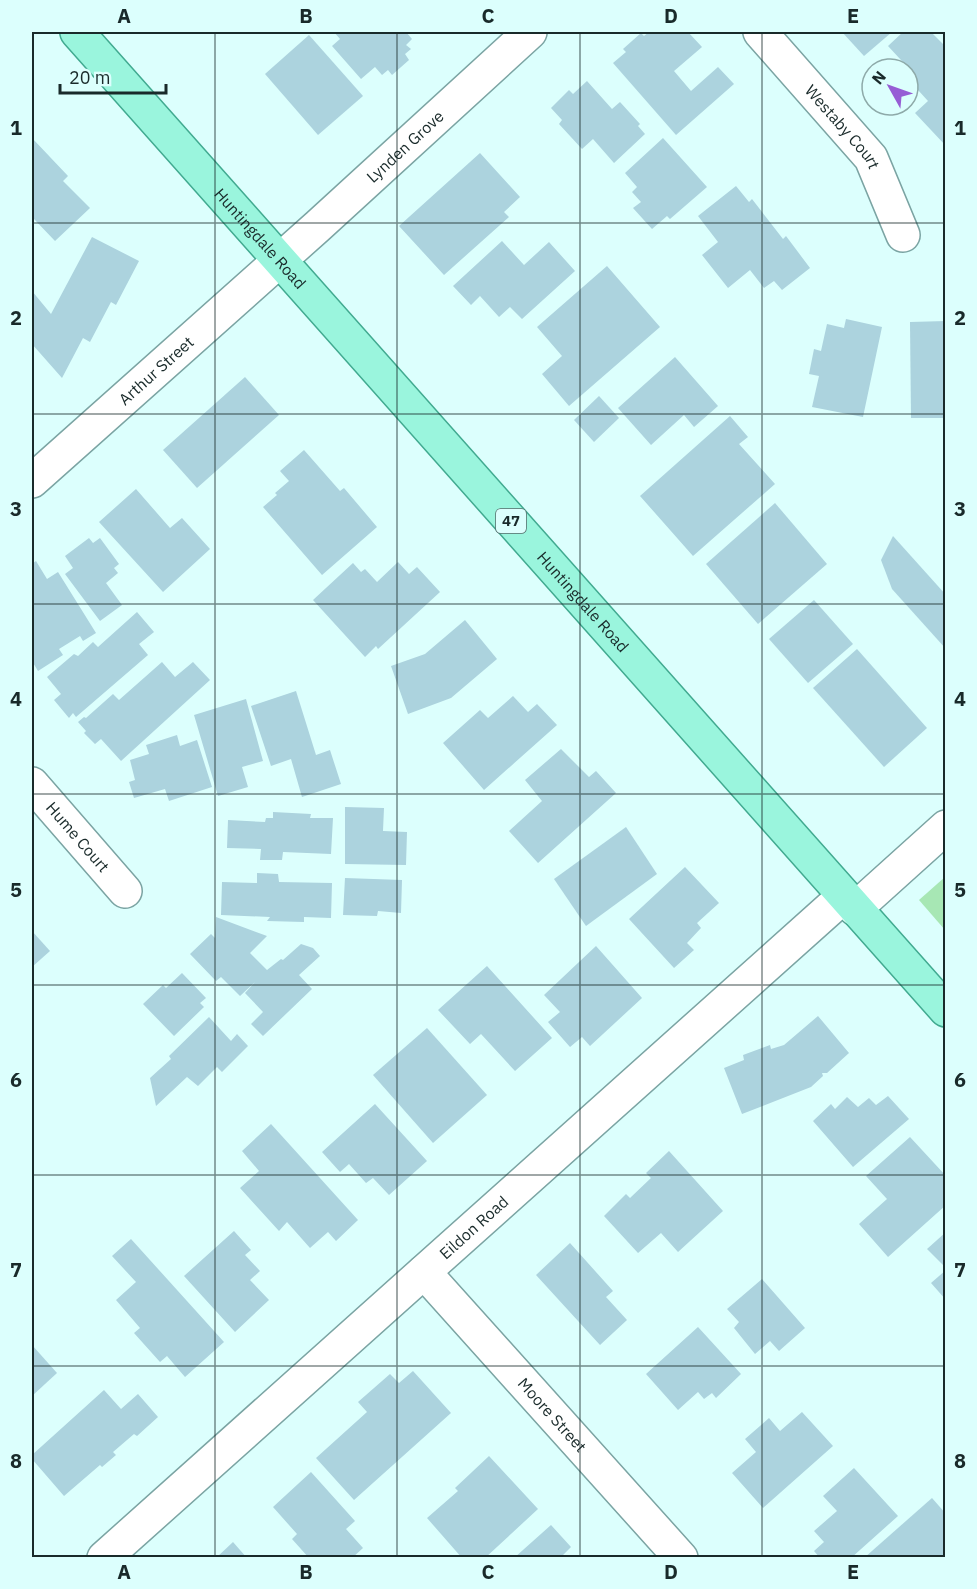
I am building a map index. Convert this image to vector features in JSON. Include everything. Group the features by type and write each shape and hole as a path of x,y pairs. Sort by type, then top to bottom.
{"main road":[{"name":"Huntingdale Road","path":"77,32 945,1010"}],"street":[{"name":"Lynden Grove","path":"280,261 530,32"},
{"name":"Westaby Court","path":"760,32 871,158 903,235"},
{"name":"Arthur Street","path":"32,481 280,261"},
{"name":"Hume Court","path":"32,784 125,891"},
{"name":"Eildon Road","path":"104,1557 424,1272 850,902 945,827"},
{"name":"Moore Street","path":"424,1272 681,1557"}],"green space":[{"path":"945,877 945,930 919,900"}],"building":[{"path":"334,32 406,32 412,39 406,45 411,49 405,54 409,60 392,75 388,70 382,75 375,67 361,79 332,46 340,39"},
{"path":"649,32 688,32 702,47 674,71 691,91 718,67 734,84 676,135 613,63 626,52 623,49 641,33 644,36"},
{"path":"842,32 892,32 864,56"},
{"path":"903,32 931,32 946,47 946,146 919,117 920,108 928,101 920,92 920,57 898,57 888,46"},
{"path":"309,35 363,96 318,135 265,74"},
{"path":"587,81 612,109 620,102 640,124 638,126 645,134 614,163 593,139 582,149 559,124 562,120 551,108 569,90 573,94"},
{"path":"32,138 68,176 63,181 90,208 55,241 34,219 32,221"},
{"path":"663,138 707,187 670,219 667,216 652,229 633,208 641,202 632,192 637,187 625,173"},
{"path":"480,153 520,197 504,212 509,217 444,275 399,226"},
{"path":"736,186 749,202 752,199 783,239 786,236 810,268 782,290 774,281 764,288 750,270 728,288 702,255 718,242 698,216"},
{"path":"92,237 139,261 116,305 111,302 90,342 83,338 62,378 32,344 32,291 51,314"},
{"path":"502,241 524,265 549,242 575,271 522,319 510,307 499,317 480,296 471,305 453,286"},
{"path":"607,266 660,327 569,406 542,374 562,356 537,327"},
{"path":"846,319 882,327 863,417 812,407 819,376 809,374 814,349 821,351 827,324 844,328"},
{"path":"946,321 946,418 911,418 910,322"},
{"path":"675,357 718,406 694,427 684,415 651,445 618,408"},
{"path":"245,377 279,415 197,488 163,450"},
{"path":"599,396 619,418 594,442 574,420"},
{"path":"730,416 748,437 739,444 775,484 693,556 640,496"},
{"path":"304,450 340,491 344,488 377,527 322,575 263,507 289,481 280,471"},
{"path":"136,489 170,528 182,518 210,549 163,592 99,522"},
{"path":"775,503 827,564 758,624 706,564"},
{"path":"893,536 946,595 946,649 892,589 881,560"},
{"path":"89,538 93,543 100,538 119,564 114,568 118,573 106,583 122,605 100,621 65,574 73,568 65,556"},
{"path":"36,561 47,579 58,572 96,633 83,641 80,636 59,649 63,655 38,671 32,661 32,564"},
{"path":"398,562 409,574 417,567 440,592 378,649 376,646 365,657 313,600 353,563 361,572 365,569 377,582"},
{"path":"814,600 853,644 808,683 769,639"},
{"path":"137,612 154,632 139,644 148,655 76,717 73,713 69,718 54,700 61,694 47,677 74,654 78,656 93,642 98,647"},
{"path":"465,620 497,659 451,698 408,714 391,666 425,654"},
{"path":"857,649 927,728 884,767 813,688"},
{"path":"162,662 175,677 193,662 210,680 121,761 101,739 95,744 84,733 86,731 78,722 86,718 113,694 119,700"},
{"path":"296,691 316,755 330,750 341,784 302,797 291,759 271,766 251,706"},
{"path":"513,696 528,712 537,704 557,725 484,790 443,743 480,710 488,718"},
{"path":"246,699 263,761 242,767 248,787 218,796 194,715"},
{"path":"177,735 180,746 197,740 212,787 169,801 165,789 134,798 129,782 135,780 130,760 149,754 146,745"},
{"path":"561,749 589,777 596,771 616,793 538,863 509,831 542,801 525,780"},
{"path":"345,807 384,808 383,831 407,832 406,865 345,864"},
{"path":"273,812 311,814 310,818 333,818 331,854 283,852 282,860 260,860 261,849 227,848 228,820 265,822 266,818 273,818"},
{"path":"626,827 657,874 586,926 554,879"},
{"path":"685,867 719,903 697,923 701,928 687,943 694,950 674,968 629,919"},
{"path":"257,873 278,874 279,882 332,883 331,918 304,917 304,922 267,921 270,917 221,915 222,882 257,883"},
{"path":"345,878 402,880 401,913 378,911 377,916 343,915"},
{"path":"216,917 267,936 250,953 267,970 301,944 313,948 320,956 299,975 312,989 263,1036 251,1024 263,1012 245,993 255,982 240,996 221,977 216,981 190,954 211,934 215,938"},
{"path":"32,931 50,951 32,967"},
{"path":"596,946 642,998 590,1046 582,1037 570,1047 548,1022 560,1012 544,995"},
{"path":"487,966 552,1038 515,1071 481,1034 470,1044 438,1010"},
{"path":"182,973 206,998 200,1003 204,1007 174,1036 143,1004 163,985 166,988"},
{"path":"818,1016 849,1053 827,1073 822,1073 823,1076 811,1087 742,1114 724,1068 744,1060 743,1055 770,1045 771,1049 784,1045"},
{"path":"209,1017 231,1041 237,1034 248,1046 222,1072 217,1067 198,1086 187,1077 156,1106 150,1078 171,1059 169,1056"},
{"path":"427,1028 487,1095 433,1143 373,1075"},
{"path":"888,1096 909,1119 853,1167 813,1121 831,1104 835,1109 847,1097 858,1107 869,1098 876,1105"},
{"path":"375,1104 427,1161 389,1195 373,1178 366,1183 349,1164 340,1172 322,1152"},
{"path":"271,1124 358,1220 336,1241 328,1232 310,1248 287,1222 279,1231 240,1188 259,1171 242,1151"},
{"path":"910,1137 946,1176 946,1205 888,1257 859,1224 887,1199 866,1176"},
{"path":"669,1151 723,1211 678,1252 661,1233 638,1253 604,1216 626,1194 630,1198 651,1178 646,1173"},
{"path":"234,1231 251,1250 245,1255 260,1271 250,1280 269,1300 235,1332 184,1276"},
{"path":"946,1232 946,1268 927,1249"},
{"path":"131,1239 224,1342 185,1377 167,1356 160,1362 134,1333 140,1328 116,1300 136,1282 112,1256"},
{"path":"570,1243 613,1291 606,1297 627,1320 600,1345 536,1275"},
{"path":"946,1270 946,1300 931,1283"},
{"path":"762,1279 805,1328 779,1351 770,1341 755,1354 734,1328 739,1322 727,1309"},
{"path":"698,1327 741,1374 716,1398 712,1393 704,1399 698,1392 678,1410 646,1374"},
{"path":"32,1345 57,1373 32,1396"},
{"path":"413,1371 451,1413 354,1500 316,1458 367,1412 358,1402 390,1374 399,1383"},
{"path":"104,1390 121,1409 138,1394 158,1417 137,1436 134,1434 113,1452 116,1455 102,1467 100,1465 64,1496 32,1459 32,1455"},
{"path":"802,1412 833,1446 763,1508 732,1473 756,1452 745,1439 769,1418 780,1431"},
{"path":"489,1456 538,1509 485,1558 462,1558 427,1518 458,1491 455,1488"},
{"path":"854,1468 898,1516 851,1558 820,1558 814,1551 824,1542 814,1531 837,1511 823,1496"},
{"path":"311,1472 355,1521 346,1529 363,1548 352,1558 309,1558 292,1539 297,1534 273,1507"},
{"path":"932,1498 946,1514 946,1558 864,1558"},
{"path":"551,1525 571,1547 562,1556 563,1558 514,1558"},
{"path":"233,1542 247,1558 216,1558"}]}
